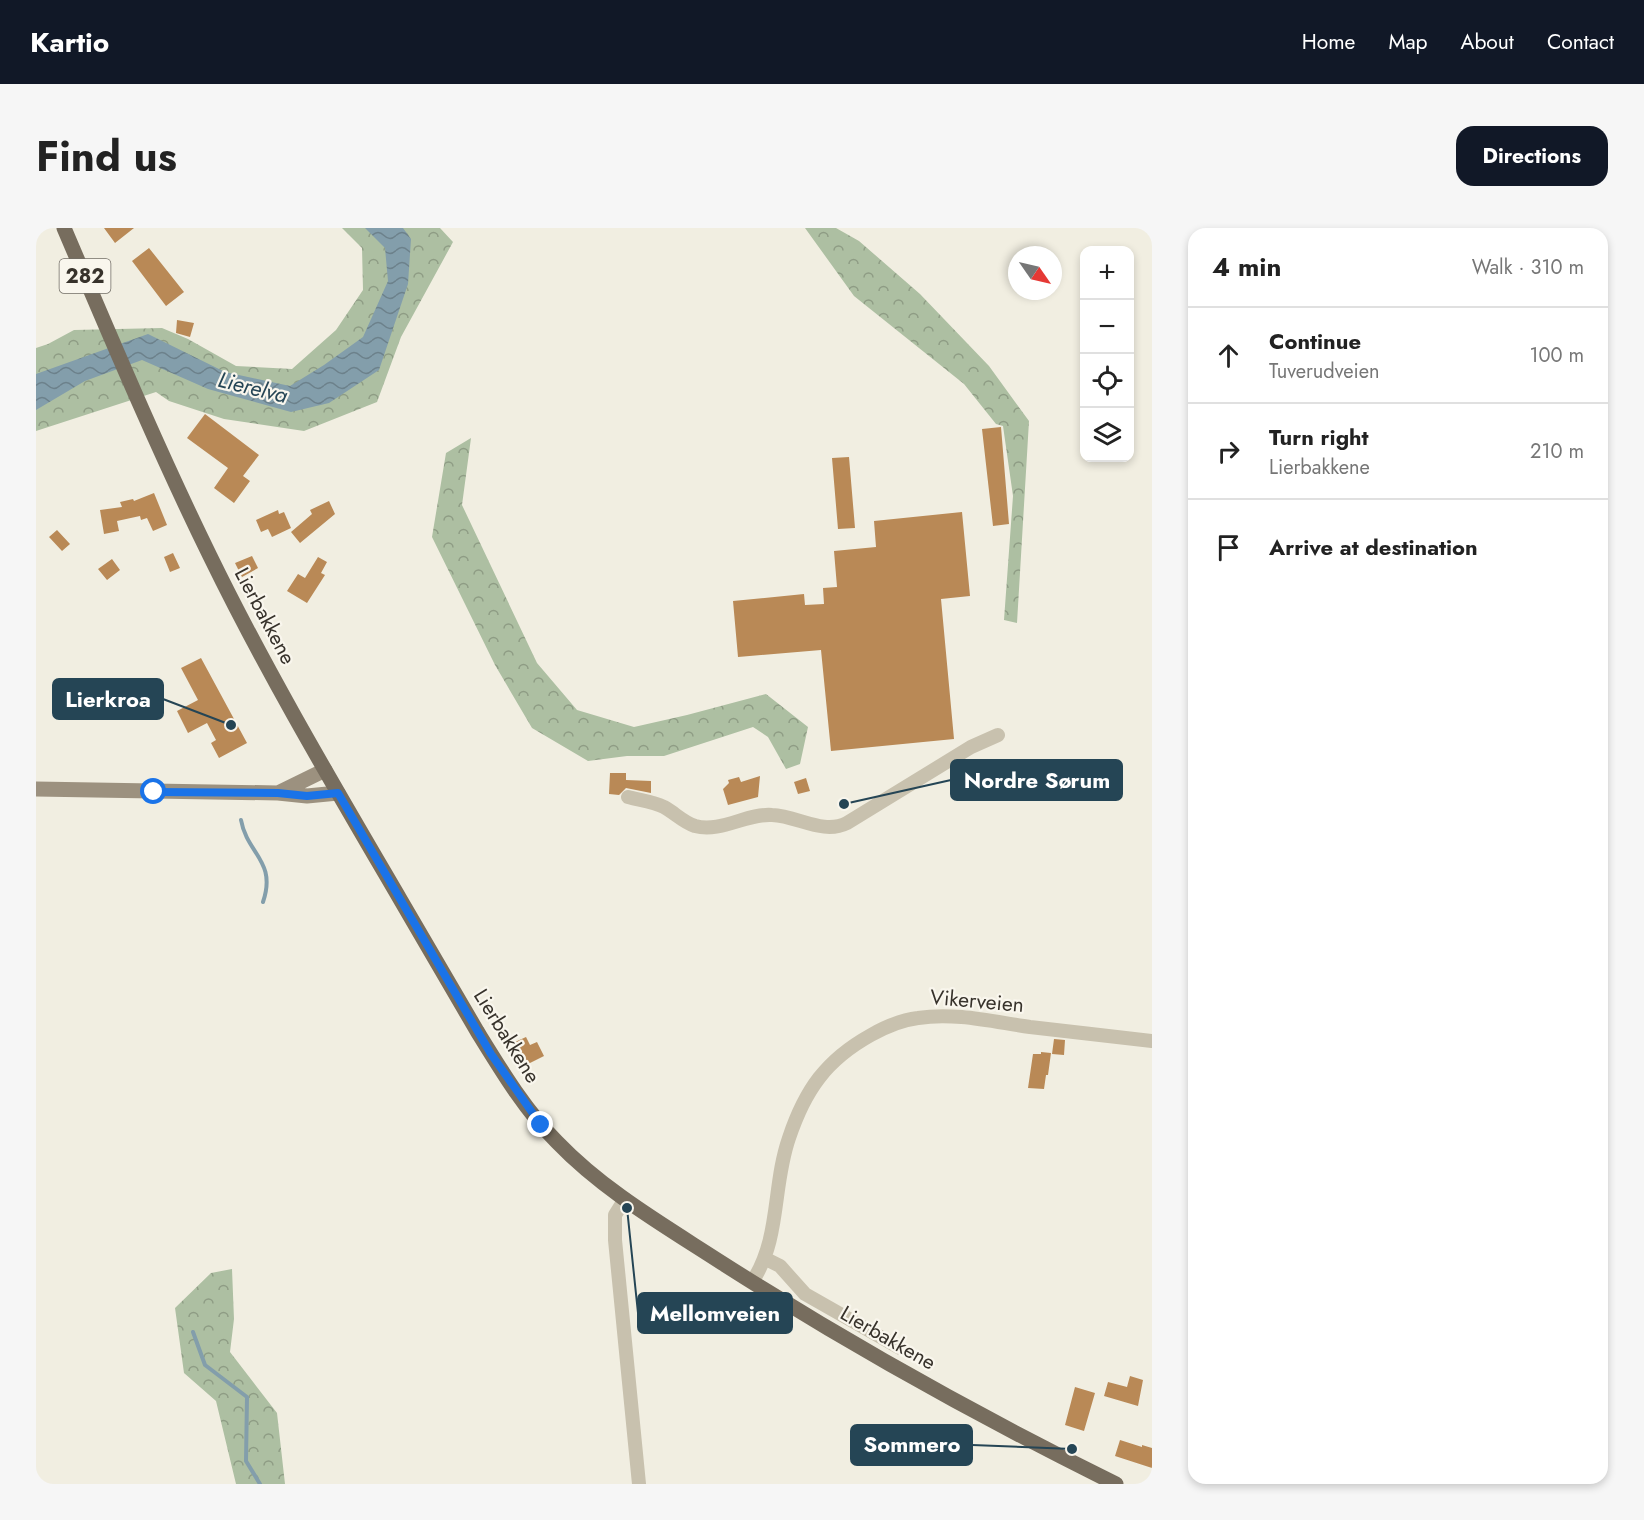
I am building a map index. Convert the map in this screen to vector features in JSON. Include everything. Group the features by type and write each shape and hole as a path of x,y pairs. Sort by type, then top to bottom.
{"main road":[{"name":"Lierbakkene","path":"64,228 138,399 218,572 250,634 338,793 468,1016 521,1099 541,1125 572,1157 625,1199 752,1282 952,1399 1116,1484"},
{"path":"278,793 325,770"},
{"path":"36,789 278,793 307,796 338,793"}],"street":[{"path":"628,797 664,807 686,822 701,827 773,815 793,817 832,829 848,823 971,747 998,735"},
{"name":"Vikerveien","path":"752,1282 766,1259 785,1152 796,1117 808,1093 825,1069 858,1042 906,1020 925,1017 973,1018 1152,1041"},
{"path":"625,1199 615,1215 615,1240 639,1484"},
{"path":"766,1259 780,1266 805,1294 900,1348"}],"green space":[{"path":"342,228 440,228 453,242 401,337 377,402 304,431 224,419 169,401 156,392 36,431 36,348 74,330 162,328 188,339 236,366 292,369 336,330 363,290 362,248"},
{"path":"805,228 836,228 859,241 920,294 989,366 1029,421 1017,623 1004,620 1013,496 1003,426 996,424 964,384 854,296"},
{"path":"471,438 462,505 537,663 577,710 634,727 766,694 808,727 800,764 786,769 768,737 753,727 664,756 627,756 588,761 532,728 495,665 432,537 446,453"},
{"path":"232,1269 234,1319 230,1352 277,1413 285,1484 236,1484 216,1401 184,1373 175,1308 211,1273"}],"water":[{"name":"Lierelva","path":"365,228 403,228 411,239 408,284 379,370 329,403 291,412 208,389 142,360 85,381 36,410 36,374 148,334 225,372 290,386 363,337 388,281 385,248"}],"building":[{"path":"104,228 134,228 115,243"},
{"path":"149,248 184,292 166,306 132,261"},
{"path":"177,320 194,323 190,337 176,333"},
{"path":"205,414 259,455 243,476 250,481 234,503 214,488 228,468 187,438"},
{"path":"1001,427 1009,524 993,526 982,429"},
{"path":"849,457 855,528 838,529 832,458"},
{"path":"154,493 167,525 153,531 147,518 141,520 140,516 117,521 119,531 104,534 100,510 122,507 120,502 133,499 134,501"},
{"path":"329,501 335,514 300,543 291,532 312,514 310,510"},
{"path":"278,510 279,514 284,512 291,528 272,537 268,529 261,532 256,520"},
{"path":"962,512 970,596 941,599 954,739 831,751 821,650 738,657 733,601 804,594 805,605 824,604 823,588 837,587 834,551 876,547 874,521"},
{"path":"57,530 70,544 62,551 49,537"},
{"path":"173,553 180,568 170,572 164,557"},
{"path":"252,556 258,568 242,577 235,563"},
{"path":"318,557 327,562 321,573 325,575 307,603 287,591 298,574 305,578"},
{"path":"112,559 120,570 107,580 98,569"},
{"path":"201,658 247,743 219,758 211,743 216,740 207,723 188,733 177,711 198,700 181,668"},
{"path":"610,773 626,773 626,780 651,781 651,793 626,788 619,795 609,794"},
{"path":"760,776 758,797 728,805 723,789 729,783 728,780 739,777 741,782"},
{"path":"806,778 810,791 798,794 794,782"},
{"path":"526,1037 530,1045 537,1042 544,1056 528,1064 515,1042"},
{"path":"1054,1039 1065,1040 1064,1055 1052,1054"},
{"path":"1041,1052 1051,1053 1044,1089 1028,1088 1033,1054 1041,1054"},
{"path":"1130,1376 1143,1380 1138,1406 1104,1396 1108,1382 1127,1387"},
{"path":"1075,1387 1095,1393 1084,1431 1065,1425"},
{"path":"1120,1440 1152,1448 1152,1468 1115,1456"}],"waterway":[{"path":"241,820 244,832 264,867 266,888 263,902"},
{"path":"193,1332 205,1365 247,1397 246,1461 260,1484"}],"place":[{"name":"Lierkroa","path":"231,725"},
{"name":"Nordre Sørum","path":"844,804"},
{"name":"Mellomveien","path":"627,1208"},
{"name":"Sommero","path":"1072,1449"}],"route":[{"path":"154,792 278,793 307,796 338,793 491,1054 541,1125"}]}
